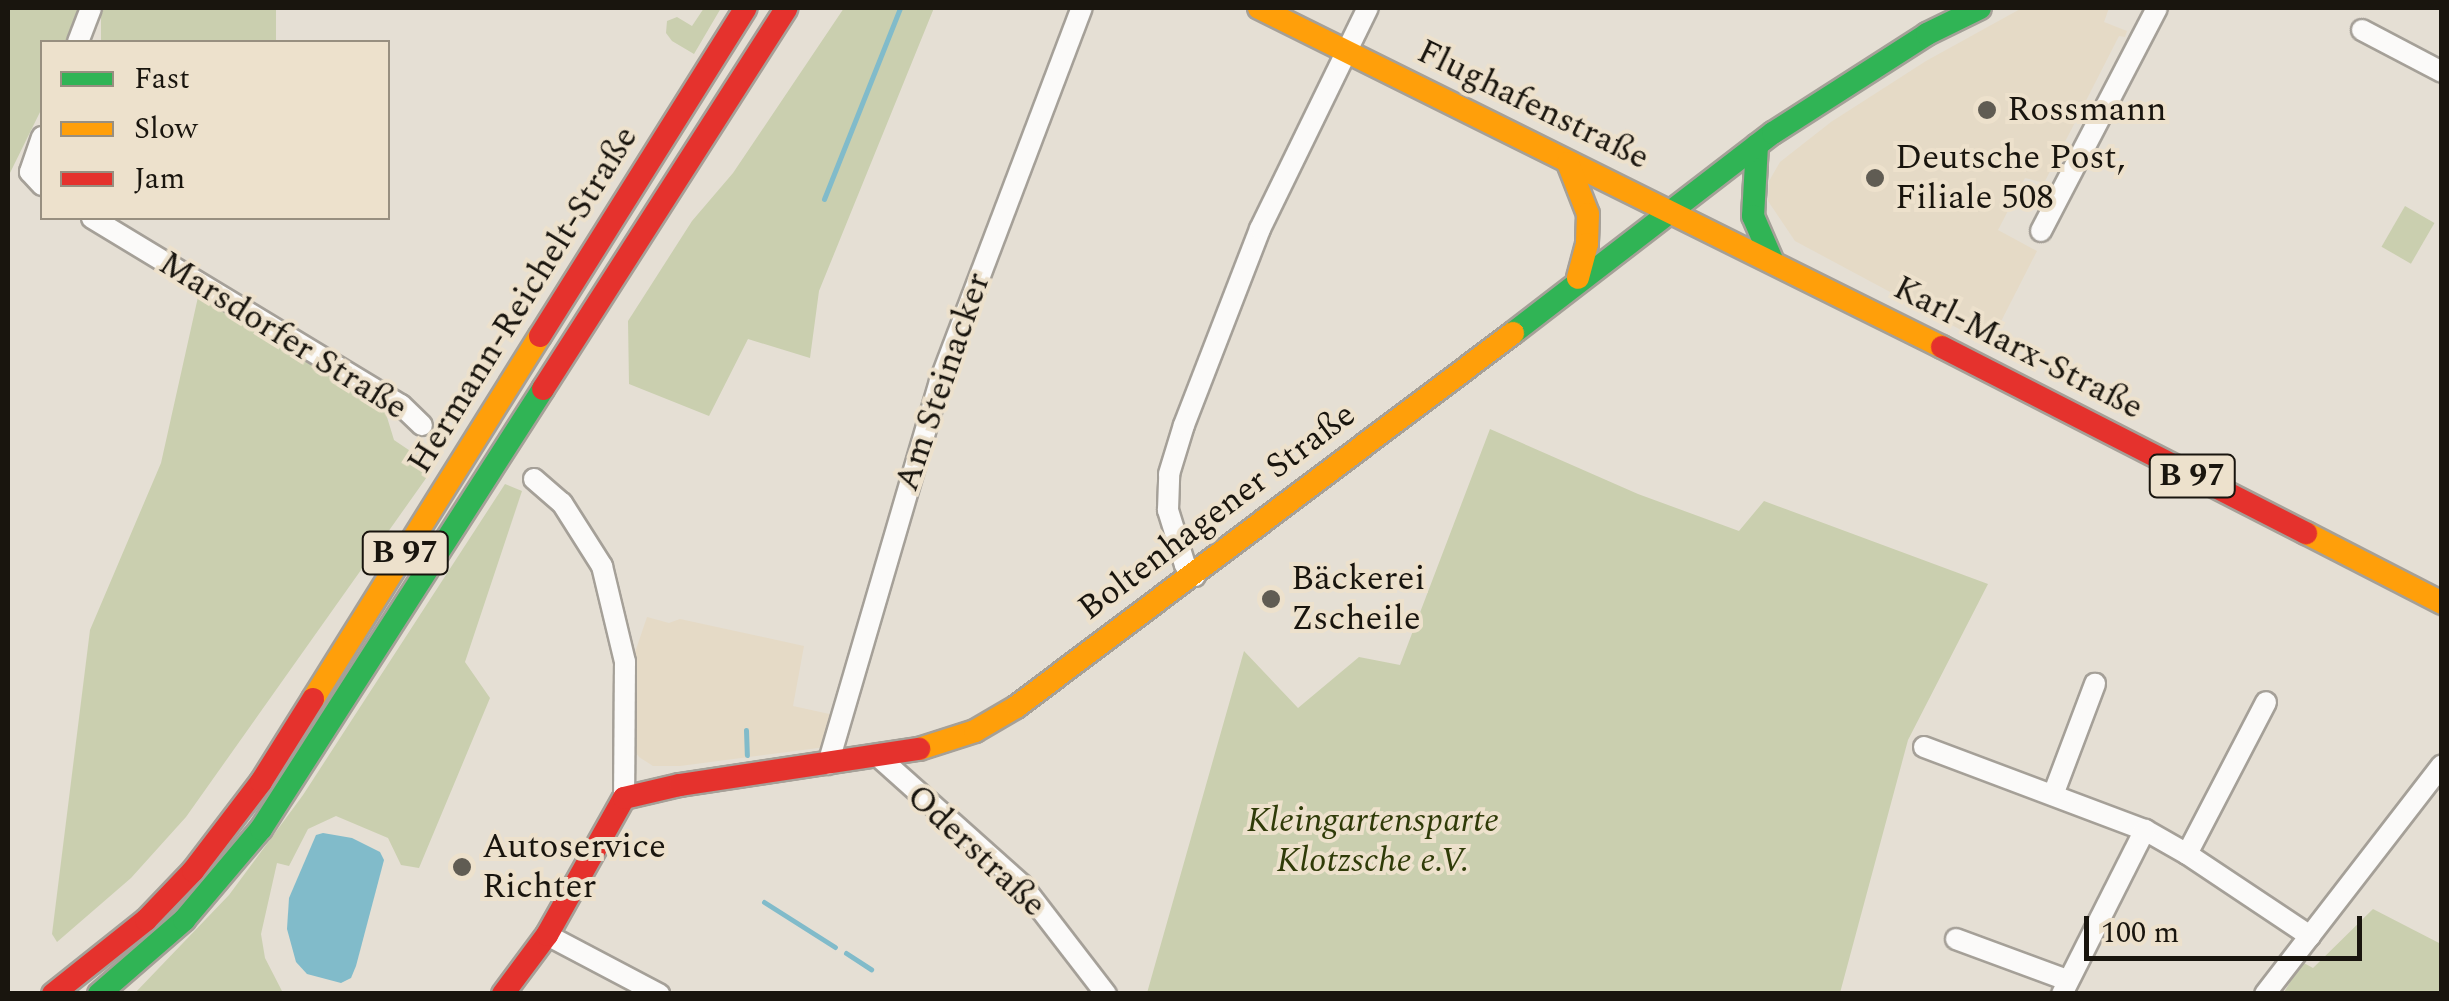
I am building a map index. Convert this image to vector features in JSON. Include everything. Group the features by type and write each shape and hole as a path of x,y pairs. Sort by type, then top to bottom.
{"main road":[{"name":"Hermann-Reichelt-Straße","path":"53,994 146,920 240,813 746,8"},
{"name":"Hermann-Reichelt-Straße","path":"99,994 184,920 261,829 787,8"},
{"name":"Flughafenstraße","path":"1260,8 1568,163 1670,209"},
{"name":"Boltenhagener Straße","path":"624,798 680,784 880,758 975,731 1016,707 1195,576 1578,278 1758,145 1927,34 1980,8"},
{"path":"1758,145 1753,216 1772,260"},
{"path":"1568,163 1588,214 1587,244 1578,278"},
{"name":"Karl-Marx-Straße","path":"1670,209 2442,604"},
{"path":"503,994 547,936 624,798"}],"street":[{"path":"79,40 90,8"},
{"name":"Am Steinacker","path":"828,764 940,381 1082,8"},
{"path":"1195,576 1186,564 1168,510 1169,474 1260,229 1368,8"},
{"path":"2041,231 2157,8"},
{"path":"2362,30 2442,72"},
{"path":"36,179 40,151"},
{"name":"Marsdorfer Straße","path":"95,220 400,405 422,425"},
{"path":"534,479 562,503 602,566 625,662 624,798"},
{"path":"2054,794 2095,684"},
{"path":"2188,854 2266,702"},
{"path":"1924,747 2145,830 2188,854 2310,936"},
{"name":"Oderstraße","path":"880,758 1022,885 1106,994"},
{"path":"2265,994 2442,765"},
{"path":"1956,939 2064,986 2145,830"},
{"path":"547,936 659,994"}],"shaded area":[{"path":"2022,8 2109,8 2104,22 2127,31 2125,37 2119,36 2044,183 2025,178 1998,230 2037,251 1989,345 1795,241 1768,201 1769,181 1780,162 1831,122 1926,61"},
{"path":"647,617 669,623 680,619 804,646 793,706 834,715 826,747 680,766 653,766 639,757 630,744 629,670"}],"green space":[{"path":"8,8 81,8 69,40 40,40 40,112 8,177"},
{"path":"101,8 276,8 276,40 101,40"},
{"path":"704,8 721,8 694,54 672,41 666,33 667,21 677,17 692,26"},
{"path":"844,8 934,8 819,291 810,358 748,339 709,416 629,384 628,321 692,221 733,173"},
{"path":"2405,206 2434,223 2411,264 2382,247"},
{"path":"198,297 383,404 394,440 434,467 186,817 131,878 57,942 52,934 90,630 161,463"},
{"name":"Kleingartensparte Klotzsche e.V.","path":"1490,429 1638,494 1739,531 1764,501 1988,584 1908,740 1840,993 1147,993 1244,651 1298,708 1359,657 1400,665"},
{"path":"505,484 522,491 465,662 490,698 419,868 401,865 388,838 336,816 308,829 289,866 277,863 261,934 265,958 283,993 134,994 229,895 303,795"},
{"path":"2373,909 2441,944 2441,993 2283,994 2302,962 2313,968"}],"water":[{"path":"316,835 352,838 380,852 384,860 356,966 351,978 341,983 307,974 296,962 287,929 289,898"}],"waterway":[{"path":"824,199 900,8"},
{"path":"746,730 747,755"},
{"path":"764,902 835,947"},
{"path":"846,953 871,969"}],"traffic: fast":[{"path":"1513,333 1773,133 1927,34 1980,8"},
{"path":"1757,145 1753,216 1772,260"},
{"path":"99,994 184,920 261,829 543,389"}],"traffic: slow":[{"path":"1259,8 1942,347"},
{"path":"1568,163 1588,214 1587,244 1578,278"},
{"path":"919,749 975,731 1016,707 1513,333"},
{"path":"313,699 540,336"},
{"path":"2306,533 2442,603"}],"traffic: jam":[{"path":"540,336 746,8"},
{"path":"543,389 787,8"},
{"path":"1942,347 2306,533"},
{"path":"53,994 146,920 193,871 261,782 313,699"},
{"path":"503,994 547,935 624,798 680,785 919,749"}],"place":[{"name":"Rossmann","path":"1987,110"},
{"name":"Deutsche Post, Filiale 508","path":"1875,178"},
{"name":"Bäckerei Zscheile","path":"1271,599"},
{"name":"Autoservice Richter","path":"462,867"}]}
